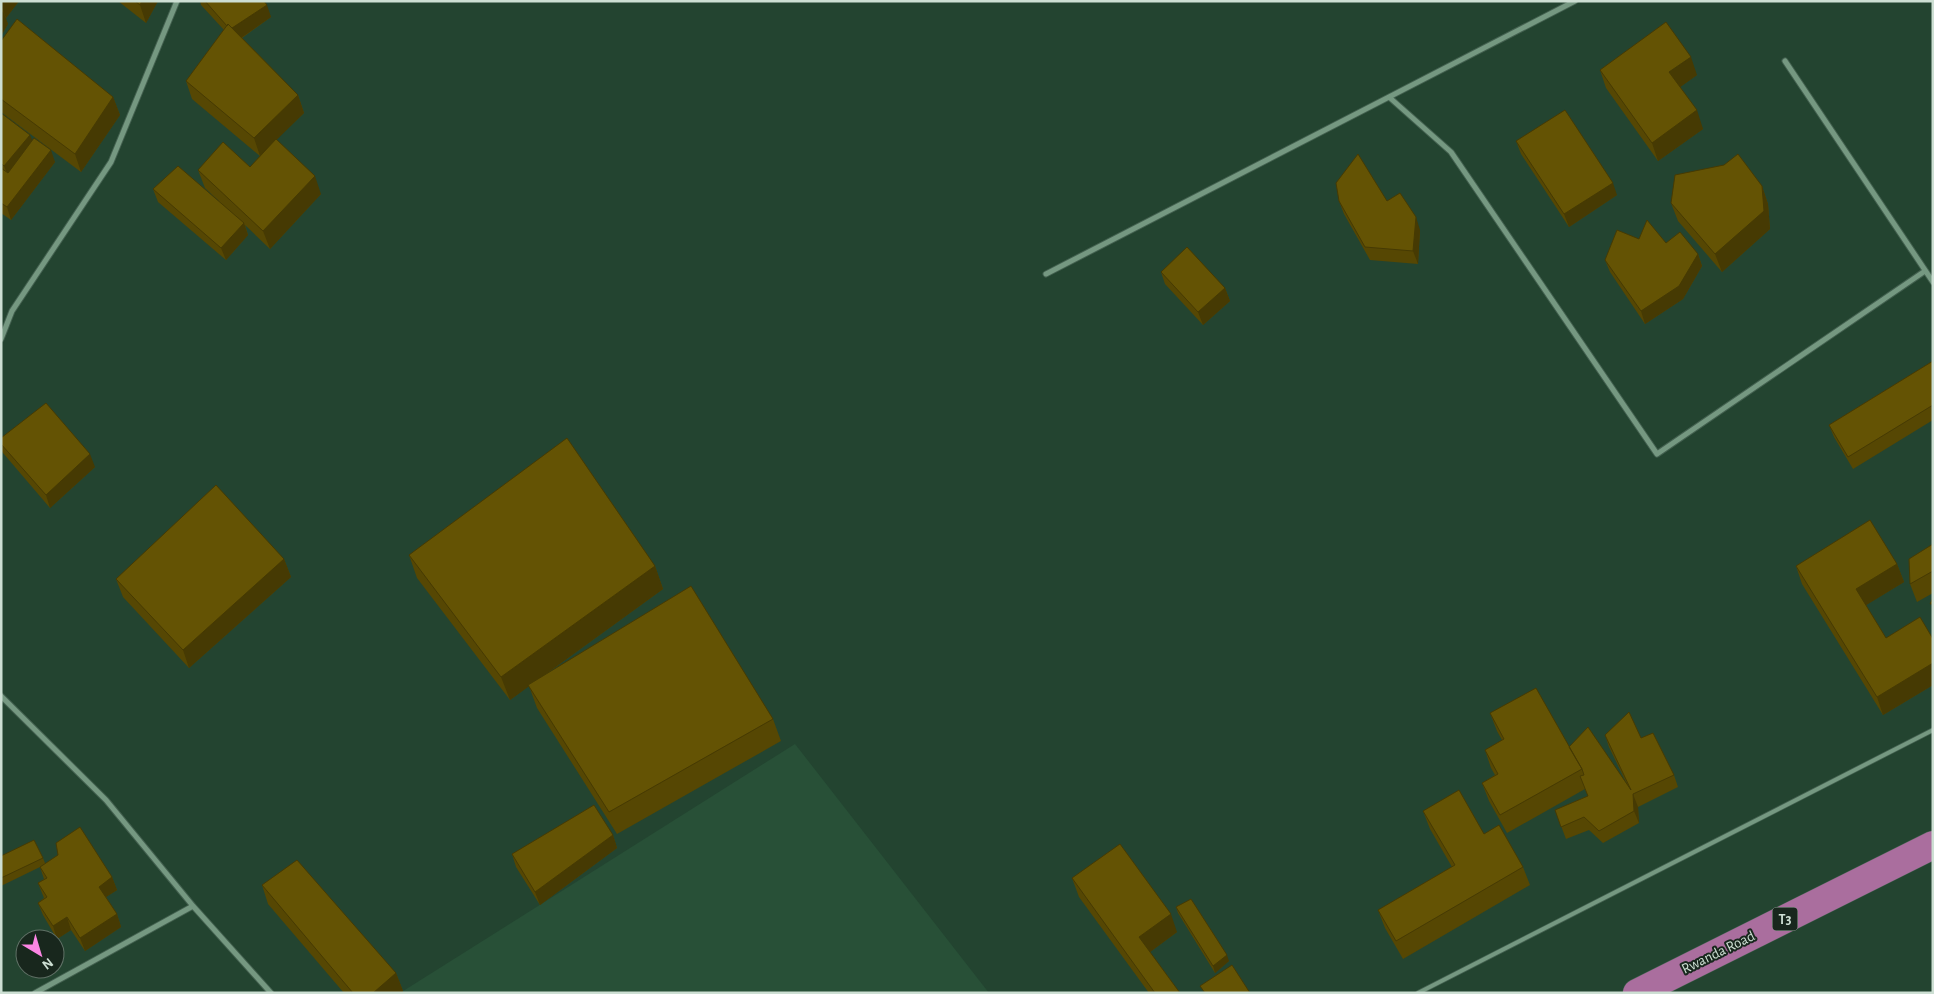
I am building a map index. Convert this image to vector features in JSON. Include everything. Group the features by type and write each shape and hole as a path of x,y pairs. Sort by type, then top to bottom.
{"highway":[{"name":"Rwanda Road","path":"1637,993 1933,845"}],"street":[{"path":"1,340 12,311 111,162 177,1"},
{"path":"1046,274 1575,1"},
{"path":"1785,61 1933,282"},
{"path":"1390,97 1451,152 1658,454 1925,270"},
{"path":"1,696 106,800 193,906 271,993"},
{"path":"35,993 193,906"}],"lane":[{"path":"1418,993 1933,730"}],"shaded area":[{"path":"795,744 989,993 400,993"}],"building":[{"path":"205,1 264,1 267,5 232,28 228,24 227,26"},
{"path":"17,19 113,97 75,154 1,99 1,41"},
{"path":"1666,22 1691,57 1669,72 1697,110 1652,143 1600,70"},
{"path":"228,24 298,95 254,138 186,81"},
{"path":"1565,110 1613,183 1564,214 1516,141"},
{"path":"1,113 30,135 4,166 1,163"},
{"path":"34,138 51,150 7,207 1,203 1,168 8,173"},
{"path":"276,139 315,176 263,231 198,170 223,142 250,167"},
{"path":"1358,154 1387,201 1400,193 1416,217 1413,251 1365,247 1339,201 1336,183"},
{"path":"1738,154 1762,186 1764,211 1715,254 1671,203 1675,175 1724,165"},
{"path":"178,166 244,223 221,248 153,189"},
{"path":"1647,220 1666,243 1680,232 1698,254 1679,286 1641,311 1605,260 1617,230 1639,239"},
{"path":"1187,247 1225,288 1198,312 1161,272"},
{"path":"1933,361 1933,405 1848,457 1829,425"},
{"path":"46,403 90,454 46,495 1,444 1,438"},
{"path":"567,438 655,566 501,677 409,555"},
{"path":"216,485 284,559 183,650 116,579"},
{"path":"1870,520 1897,564 1856,589 1886,638 1920,617 1933,639 1933,663 1877,697 1796,566"},
{"path":"1933,544 1933,571 1910,584 1909,559"},
{"path":"691,586 773,719 609,812 528,685"},
{"path":"1536,688 1582,769 1500,815 1482,783 1498,774 1485,750 1504,739 1490,713"},
{"path":"1629,712 1641,738 1653,733 1674,775 1633,794 1634,811 1599,831 1584,817 1561,827 1555,810 1588,796 1580,776 1584,775 1582,769 1569,747 1588,727 1631,790 1605,735"},
{"path":"1459,790 1484,834 1499,825 1523,867 1396,941 1378,910 1455,865 1423,811"},
{"path":"594,805 613,835 535,892 512,854"},
{"path":"80,827 112,877 99,887 117,914 80,938 67,917 53,926 38,903 47,897 38,883 47,878 40,867 58,855 56,843"},
{"path":"34,840 43,858 1,878 1,856"},
{"path":"1120,844 1171,914 1139,937 1180,993 1155,993 1072,878"},
{"path":"297,860 396,973 373,993 353,993 262,885"},
{"path":"1191,899 1227,955 1213,966 1176,907"},
{"path":"1232,965 1250,993 1205,993 1200,986"}]}
